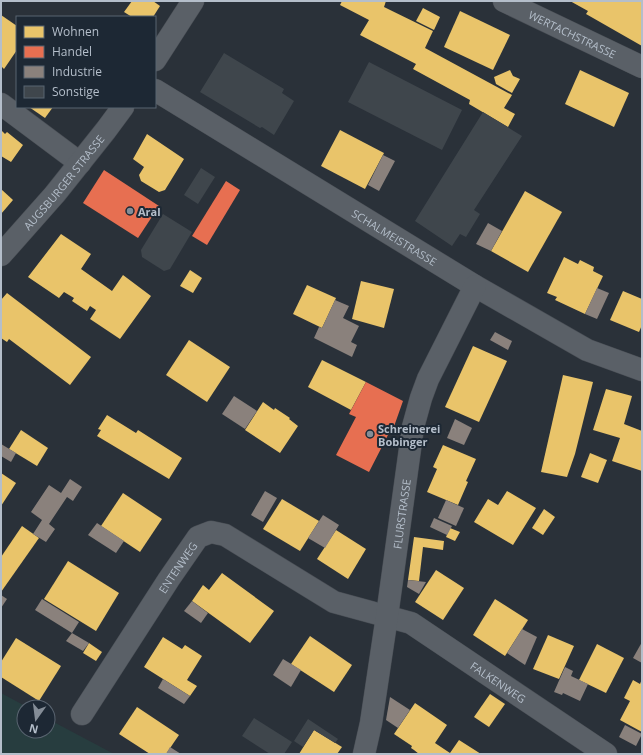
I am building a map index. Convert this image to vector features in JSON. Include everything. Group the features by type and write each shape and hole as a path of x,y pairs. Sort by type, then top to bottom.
{"street":[{"path":"156,58 193,1"},
{"name":"WERTACHSTRASSE","path":"504,1 642,67"},
{"name":"SCHALMEISTRASSE","path":"156,91 475,286 586,350 642,370"},
{"path":"1,104 80,163"},
{"name":"AUGSBURGER STRASSE","path":"1,255 55,194 122,108"},
{"name":"FLURSTRASSE","path":"364,754 371,723 413,427 428,379 475,286"},
{"name":"ENTENWEG","path":"82,714 169,579 198,537 211,532 225,535 334,602 387,616"},
{"name":"FALKENWEG","path":"387,616 411,623 606,754"}],"green space":[{"path":"1,693 16,701 16,739 56,739 56,723 114,754 1,754"}],"building: Wohnen":[{"path":"132,1 153,1 160,6 154,16 130,16 124,12"},
{"path":"342,1 386,1 384,7 433,31 425,48 512,95 504,108 515,114 508,127 469,104 470,100 413,69 416,64 360,35 369,20 340,5"},
{"path":"570,1 642,1 642,46 586,14 588,11"},
{"path":"423,8 440,17 434,30 416,21"},
{"path":"460,11 510,35 493,70 444,47"},
{"path":"1,15 16,25 16,51 4,69 1,66"},
{"path":"510,70 513,76 520,79 512,93 496,84 494,77"},
{"path":"580,70 629,93 614,127 565,104"},
{"path":"30,108 52,108 45,118"},
{"path":"1,130 5,134 7,132 23,145 11,162 1,156"},
{"path":"340,130 384,153 365,189 321,166"},
{"path":"147,134 184,159 165,190 159,192 141,181 139,175 144,167 133,159"},
{"path":"1,189 13,200 1,214"},
{"path":"525,191 562,212 528,272 491,251"},
{"path":"61,234 91,254 81,269 112,291 123,275 151,296 120,339 90,319 96,310 90,306 87,311 72,301 74,298 64,292 59,298 28,277"},
{"path":"564,257 578,264 580,260 594,267 593,271 603,276 585,314 555,300 557,297 547,293"},
{"path":"190,270 202,278 193,293 180,286"},
{"path":"361,281 394,289 384,328 352,319"},
{"path":"307,285 336,298 322,328 293,314"},
{"path":"623,291 642,299 642,325 639,332 610,320"},
{"path":"7,293 91,357 70,385 9,339 7,342 1,338 1,300"},
{"path":"189,340 230,367 207,402 166,375"},
{"path":"473,346 507,361 479,422 445,407"},
{"path":"322,360 366,382 351,410 308,387"},
{"path":"563,375 593,382 575,454 567,477 541,472"},
{"path":"606,389 632,396 624,424 642,431 642,471 612,461 620,438 593,430"},
{"path":"263,402 274,410 275,408 290,418 289,419 298,426 280,453 245,430"},
{"path":"107,415 136,433 138,430 182,458 169,479 97,436 101,430 98,429"},
{"path":"21,430 48,448 37,466 9,449"},
{"path":"443,445 476,459 466,481 468,482 458,505 427,492 437,469 433,467"},
{"path":"590,453 607,460 598,483 581,477"},
{"path":"1,473 16,483 1,506"},
{"path":"507,491 536,508 513,545 474,522 488,499 498,505"},
{"path":"123,493 162,519 140,552 101,526"},
{"path":"282,499 319,521 300,551 263,529"},
{"path":"544,509 555,517 543,535 532,528"},
{"path":"22,526 39,538 1,592 1,557"},
{"path":"450,528 460,532 455,541 446,537"},
{"path":"336,530 366,549 348,579 317,559"},
{"path":"414,537 444,541 443,550 423,547 419,581 408,580"},
{"path":"68,561 119,593 96,631 44,599"},
{"path":"436,570 464,588 443,620 415,602"},
{"path":"222,573 274,611 250,643 192,601 203,585 209,590"},
{"path":"495,599 528,620 505,656 473,635"},
{"path":"548,635 574,646 559,679 533,669"},
{"path":"310,636 352,665 334,692 291,664"},
{"path":"163,637 182,649 185,645 202,656 187,680 197,686 190,696 144,667"},
{"path":"16,638 61,666 40,699 36,699 1,677 1,662"},
{"path":"89,643 102,652 96,661 83,653"},
{"path":"597,644 624,658 606,693 579,680"},
{"path":"642,679 642,732 620,720 630,701 624,698 633,680 640,684"},
{"path":"490,694 505,704 489,727 474,717"},
{"path":"415,703 447,725 435,743 450,753 459,740 481,754 419,754 411,748 412,746 394,734"},
{"path":"137,707 179,735 166,754 150,754 119,734"},
{"path":"314,730 342,747 337,754 299,754"}],"building: Handel":[{"path":"104,170 159,206 138,238 83,203"},
{"path":"226,181 240,190 207,245 192,236"},
{"path":"366,382 403,401 391,435 389,433 369,472 336,455 356,417 349,414"}],"building: Industrie":[{"path":"383,155 395,161 379,191 368,185"},
{"path":"488,223 502,231 491,251 476,244"},
{"path":"597,288 609,293 597,319 585,314"},
{"path":"335,300 349,306 343,318 359,326 351,342 357,345 352,357 314,338 319,327 322,328"},
{"path":"495,332 512,341 508,350 490,340"},
{"path":"234,396 257,411 245,429 222,414"},
{"path":"455,419 472,428 464,445 447,438"},
{"path":"1,444 16,453 11,462 1,456"},
{"path":"70,479 82,487 73,501 67,497 49,524 55,529 46,542 33,534 42,520 31,512 49,485 61,493"},
{"path":"265,491 277,498 263,522 251,515"},
{"path":"446,500 464,508 456,526 438,518"},
{"path":"323,515 339,525 325,548 308,538"},
{"path":"434,518 452,526 447,535 430,527"},
{"path":"97,523 124,541 116,553 88,535"},
{"path":"408,580 426,582 419,594 407,587"},
{"path":"1,595 7,599 1,608"},
{"path":"42,599 79,622 72,633 35,610"},
{"path":"192,601 208,613 201,623 184,611"},
{"path":"522,629 537,637 525,665 507,653"},
{"path":"72,633 89,643 83,651 66,641"},
{"path":"642,642 642,663 633,658"},
{"path":"283,659 301,670 291,687 273,675"},
{"path":"565,667 573,671 571,676 588,684 580,701 563,693 562,695 554,692"},
{"path":"163,679 190,696 184,704 158,688"},
{"path":"390,697 410,710 398,728 386,720"},
{"path":"625,725 642,734 636,746 619,737"},
{"path":"170,747 181,754 166,754"}],"building: Sonstige":[{"path":"224,53 284,89 282,93 294,101 274,135 200,92"},
{"path":"369,62 462,110 442,150 348,102"},
{"path":"483,112 522,136 474,210 480,214 466,237 460,234 452,246 415,221"},
{"path":"201,168 215,177 198,204 184,195"},
{"path":"163,214 192,232 170,269 164,271 142,257 141,250"},
{"path":"254,718 292,742 284,754 270,754 242,736"},
{"path":"308,719 338,739 335,743 314,730 303,747 294,741"}],"place":[{"name":"Aral","path":"130,211"},
{"name":"Schreinerei Bobinger","path":"370,434"}]}
